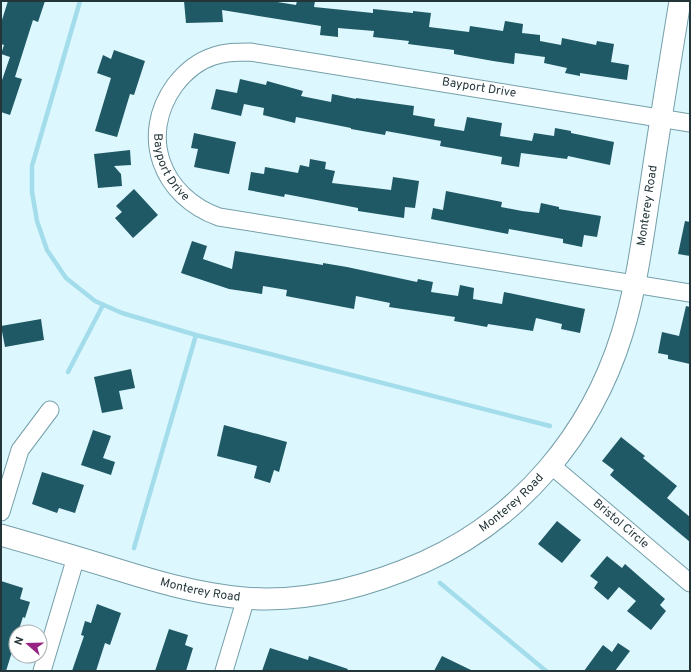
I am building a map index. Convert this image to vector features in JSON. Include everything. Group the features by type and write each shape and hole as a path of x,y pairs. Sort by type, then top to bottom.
{"street":[{"name":"Monterey Road","path":"1,535 189,590 246,598 297,597 342,591 393,576 442,554 483,528 515,503 552,466 579,428 597,398 613,362 623,333 635,284 680,1"},
{"name":"Bayport Drive","path":"690,122 250,52 231,52 213,56 195,65 182,76 170,92 162,109 158,129 158,148 161,162 173,186 192,204 204,212 219,217 690,293"},
{"path":"1,512 20,450 50,410"},
{"name":"Bristol Circle","path":"552,466 690,583"},
{"path":"42,671 76,557"},
{"path":"224,671 246,598"}],"building":[{"path":"8,1 45,1 38,22 33,20 15,77 22,79 10,115 1,112 1,83 10,57 1,54 4,45 1,44 1,23"},
{"path":"184,1 271,1 296,5 297,1 315,1 314,7 373,13 373,9 413,13 413,11 431,13 429,27 469,32 470,26 503,31 505,21 523,24 522,33 540,35 540,41 561,45 562,38 596,45 597,41 614,44 611,62 629,65 627,80 580,73 580,76 565,73 567,68 544,63 545,57 515,53 514,64 493,61 454,54 454,50 408,44 409,41 373,37 374,31 338,28 338,37 320,35 321,26 222,10 223,22 186,23"},
{"path":"114,50 145,61 134,95 130,94 117,137 95,131 111,78 97,73 103,55 111,59"},
{"path":"240,79 266,85 267,81 303,91 301,96 331,102 332,94 356,99 414,106 413,115 435,119 434,126 464,131 467,117 502,123 500,136 532,141 534,133 554,136 555,128 571,131 571,133 614,142 610,165 568,156 567,159 521,153 519,167 501,164 502,157 440,146 441,141 386,131 385,135 296,117 295,123 263,115 264,108 244,104 241,116 211,109 216,89 237,93"},
{"path":"194,133 236,142 229,174 194,167 198,149 191,148"},
{"path":"130,150 131,165 114,166 121,174 122,186 98,188 94,154"},
{"path":"310,159 326,162 325,169 335,171 332,183 391,190 393,177 419,181 415,208 405,207 404,218 358,211 358,208 285,194 284,197 248,190 251,172 264,174 265,167 298,173 300,165 309,167"},
{"path":"134,189 158,215 133,238 115,218 122,212 116,206"},
{"path":"446,191 502,202 501,207 522,211 539,213 541,203 559,207 559,209 601,216 597,237 584,235 582,247 563,243 563,239 509,229 508,234 431,219 433,208 443,210"},
{"path":"685,221 690,222 690,256 678,254"},
{"path":"192,241 207,246 203,259 232,269 235,251 323,265 323,263 347,267 417,282 418,279 433,282 431,292 458,296 460,285 474,288 473,299 502,304 504,292 585,309 580,333 561,329 562,324 536,318 533,331 488,324 487,327 454,321 455,317 389,307 390,303 356,296 354,309 286,296 287,290 263,286 262,294 229,289 181,273"},
{"path":"686,306 690,307 690,364 668,359 668,355 658,353 662,332 679,336"},
{"path":"41,319 44,340 5,347 1,326"},
{"path":"131,369 135,388 119,391 123,409 102,413 94,377"},
{"path":"224,425 287,442 279,472 274,470 270,483 254,478 257,466 217,456"},
{"path":"93,430 111,436 103,458 115,462 111,475 81,465"},
{"path":"621,437 645,456 643,458 677,486 667,498 690,517 690,542 610,475 614,470 602,461"},
{"path":"42,472 84,485 75,513 59,508 57,513 32,504"},
{"path":"557,521 581,540 562,563 538,544"},
{"path":"607,556 622,568 625,564 665,599 660,605 666,611 651,630 627,611 636,601 619,587 608,600 594,588 598,582 590,576"},
{"path":"1,581 23,588 20,599 30,602 25,618 23,617 21,624 8,624 8,664 6,671 1,671"},
{"path":"97,604 121,613 110,645 105,643 96,671 72,671 84,636 81,635 85,621 91,623"},
{"path":"169,629 188,635 185,645 193,648 186,671 155,671"},
{"path":"618,643 630,651 615,671 584,671 603,645 612,652"},
{"path":"270,648 308,660 309,656 348,669 347,671 262,671"},
{"path":"442,656 473,671 434,671"}],"waterway":[{"path":"80,1 32,166 32,192 37,221 47,250 66,278 95,301 122,313 196,335 550,426"},
{"path":"68,372 103,305"},
{"path":"134,548 196,335"},
{"path":"440,583 546,671"}]}
